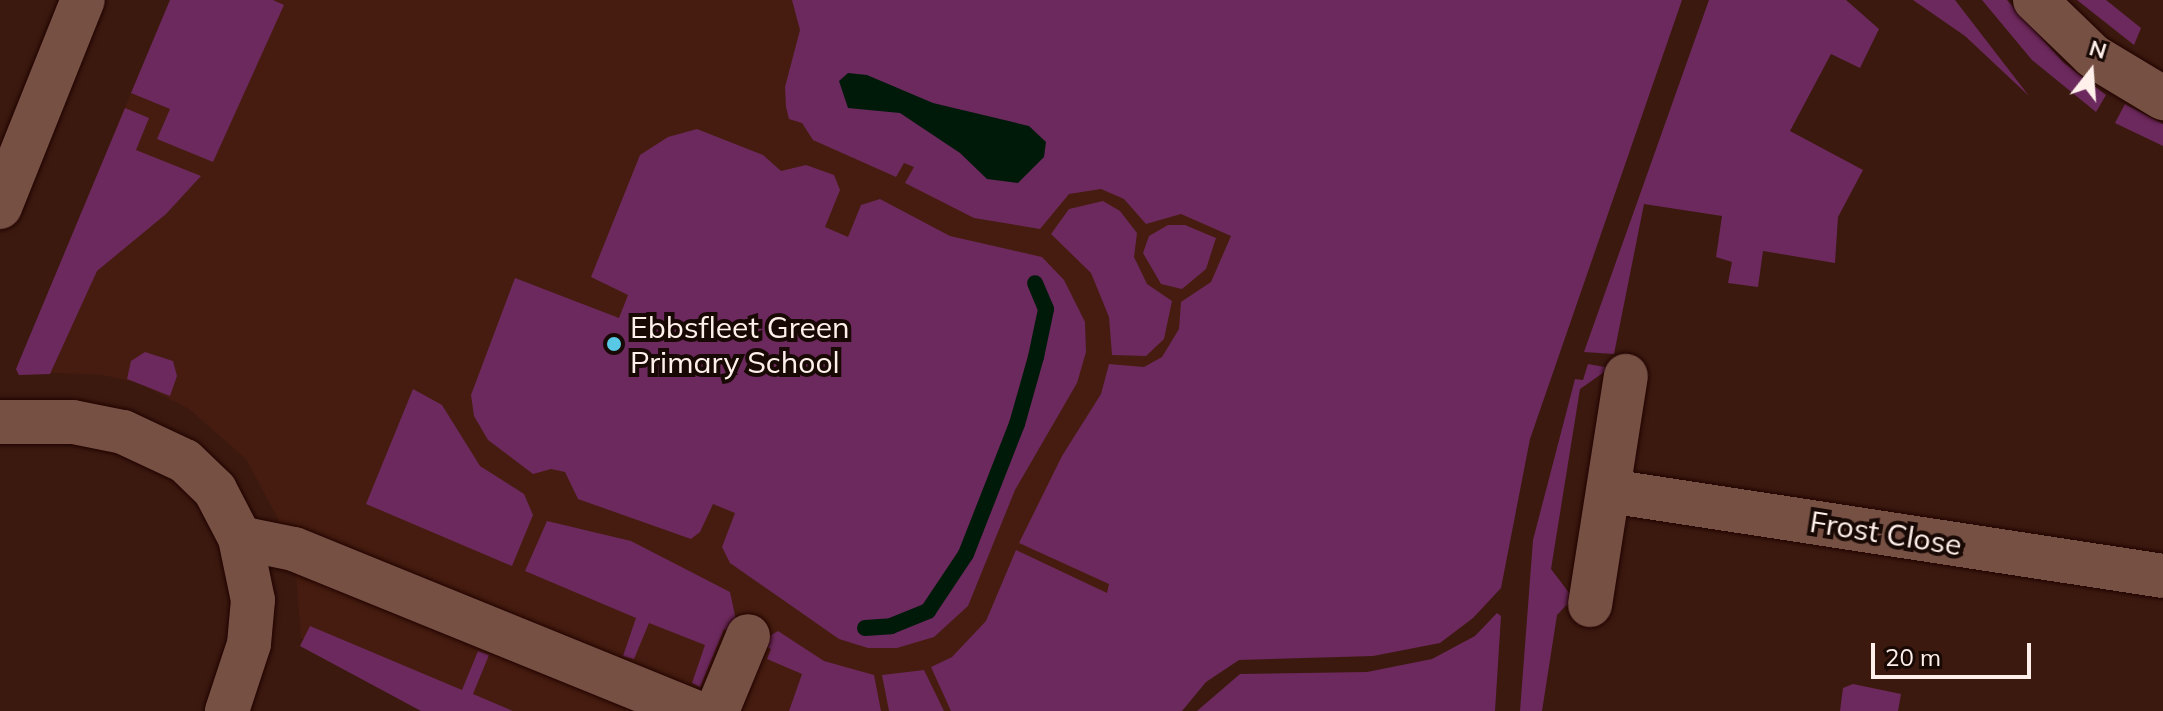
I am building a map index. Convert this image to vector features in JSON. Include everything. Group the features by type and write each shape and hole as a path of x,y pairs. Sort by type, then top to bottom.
{"street":[{"path":"0,207 83,0"},
{"path":"2035,0 2093,56 2163,98"},
{"path":"1590,605 1626,376"},
{"path":"0,422 104,426 151,443 207,480 240,538 251,577 253,623 227,711"},
{"name":"Frost Close","path":"1609,491 2163,576"},
{"path":"240,538 294,549 692,711"},
{"path":"717,711 748,636"}],"shaded area":[{"path":"170,0 273,0 284,5 213,162 157,139 170,109 131,93"},
{"name":"Ebbsfleet Green Primary School","path":"216,0 1296,0 1123,711 435,711 301,638 294,549 246,459 189,409 139,383 102,375 16,371 131,93 170,109"},
{"path":"792,0 1682,0 1530,439 1501,588 1473,618 1440,643 1373,656 1239,660 1206,682 1182,711 951,711 931,667 952,657 986,621 1016,550 1107,593 1109,584 1019,543 1062,456 1101,394 1109,364 1144,367 1162,357 1179,329 1181,302 1211,282 1231,236 1181,214 1146,224 1124,199 1101,189 1069,194 1040,229 974,218 905,183 914,167 904,163 896,177 813,140 802,123 789,119 786,107 785,87 800,30"},
{"path":"1709,0 1846,0 1879,29 1860,68 1831,54 1790,131 1863,170 1838,217 1835,263 1763,251 1758,287 1728,283 1732,262 1716,257 1722,216 1644,204 1614,354 1584,352"},
{"path":"1913,0 1955,0 2029,96 1965,36"},
{"path":"1982,0 2007,0 2063,62 2106,95 2096,112 2032,60"},
{"path":"2077,0 2106,0 2141,28 2134,45"},
{"path":"848,73 867,75 933,103 1029,126 1046,142 1044,157 1018,183 987,179 960,153 900,113 848,108 839,81"},
{"path":"2125,104 2163,124 2163,146 2115,123"},
{"path":"125,108 149,118 136,150 201,176 166,214 97,271 50,374 19,375 16,369"},
{"path":"697,129 763,155 781,171 806,165 834,175 840,190 825,227 848,237 861,205 880,199 950,236 1042,257 1064,280 1085,322 1086,352 1077,383 1015,490 968,606 934,637 897,648 868,648 839,639 730,563 722,547 735,513 713,504 700,532 691,539 578,499 565,472 551,469 533,474 488,440 474,416 471,395 515,278 619,318 628,295 591,277 640,155 668,137"},
{"path":"1103,201 1120,211 1137,233 1134,257 1147,284 1172,301 1164,339 1146,356 1112,355 1109,317 1091,273 1051,234 1069,209"},
{"path":"1168,225 1185,225 1216,238 1206,269 1182,289 1161,284 1143,253 1149,236"},
{"path":"145,352 173,361 177,376 170,396 127,379 131,361"},
{"path":"1588,364 1610,368 1580,389 1551,569 1573,598 1557,615 1542,711 1520,711 1533,540 1575,379 1583,380"},
{"path":"413,389 442,405 480,466 524,494 533,515 512,566 366,504"},
{"path":"547,521 631,541 730,592 737,625 734,634 724,629 700,687 692,683 705,645 649,623 634,659 623,656 636,618 525,571"},
{"path":"1497,613 1501,616 1495,711 1197,711 1240,674 1367,672 1432,659 1475,636"},
{"path":"310,626 462,690 478,651 489,655 473,694 513,711 421,711 300,646"},
{"path":"778,631 824,661 874,675 881,711 789,711 802,674 767,659 771,649 758,643"},
{"path":"924,670 944,711 889,711 882,675"},
{"path":"1853,684 1901,694 1898,711 1840,711 1843,688"}],"waterway":[{"path":"865,628 891,626 928,611 966,554 1017,424 1036,357 1046,309 1035,283"}],"place":[{"name":"Ebbsfleet Green Primary School","path":"614,344"}]}
